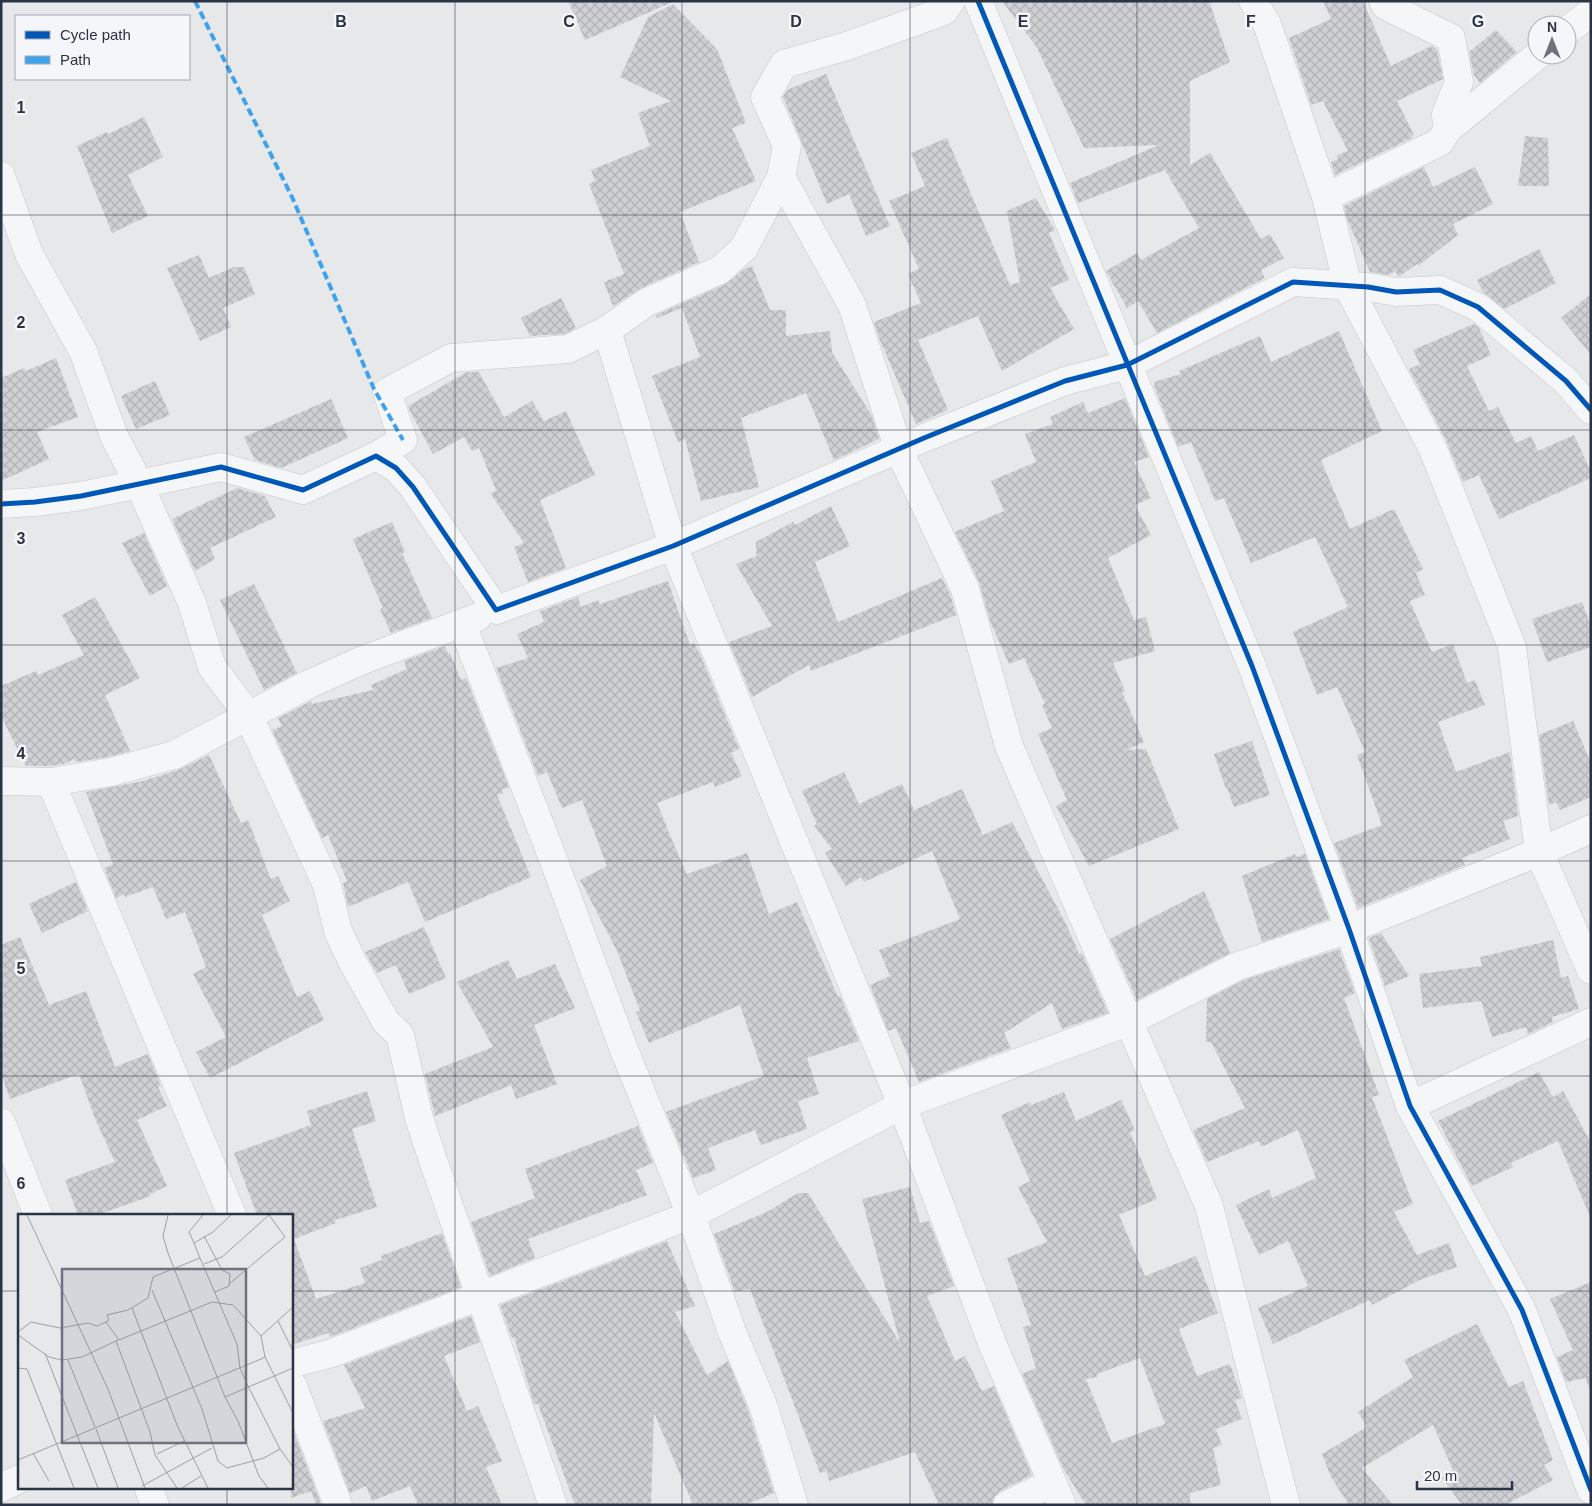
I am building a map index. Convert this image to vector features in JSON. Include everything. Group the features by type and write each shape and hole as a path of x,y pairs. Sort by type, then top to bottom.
{"street":[{"path":"1,504 81,496 221,467 303,490 376,456 402,440 387,392 451,358 568,349 607,330 647,302 720,270 744,248 781,177 787,146 765,97 784,64 847,46 944,12 950,1"},
{"path":"978,1 1252,666 1349,929 1410,1106 1522,1310 1591,1490"},
{"path":"1253,1 1267,24 1326,197 1348,287 1432,447 1512,647 1539,852 1591,970"},
{"path":"1383,1 1386,6 1451,38 1459,82 1446,114 1447,130"},
{"path":"1577,24 1591,12"},
{"path":"1326,197 1440,142 1447,130 1527,64"},
{"path":"1,176 29,254 83,351 114,436 139,484 192,603 212,667 248,715 327,884 338,931 352,961 386,1022 400,1035 420,1118 434,1163 553,1505"},
{"path":"781,177 852,305 899,450 965,589 1009,746 1210,1206 1286,1505"},
{"path":"1,781 51,782 111,772 174,755 309,684 363,660 673,546 1066,381 1127,365 1293,282 1368,287 1396,292 1440,290 1478,307 1566,381 1591,410"},
{"path":"607,330 673,546 902,1104 992,1343 1057,1494 1007,1505"},
{"path":"376,456 396,468 413,487 496,610"},
{"path":"462,624 552,856 623,1047 691,1214 732,1332 763,1405 794,1505"},
{"path":"51,782 232,1214"},
{"path":"338,1505 292,1379 332,1353 480,1294 691,1214 902,1104 1128,1022 1238,966 1349,929 1591,829"},
{"path":"1410,1106 1591,1022"},
{"path":"1,1122 38,1214"},
{"path":"1,1488 18,1480"},
{"path":"148,1488 155,1505"}],"building":[{"path":"568,1 675,1 585,40"},
{"path":"1002,1 1209,1 1230,62 1190,81 1190,165 1210,153 1261,239 1270,234 1284,258 1261,270 1265,278 1157,333 1138,301 1127,308 1106,271 1137,253 1141,260 1199,228 1165,170 1078,203 1070,183 1159,145 1084,148 1039,50"},
{"path":"1323,1 1363,1 1391,66 1431,46 1437,49 1443,79 1397,101 1414,135 1411,136 1412,138 1335,175 1331,162 1338,159 1337,155 1348,151 1323,101 1311,105 1289,38 1331,19"},
{"path":"673,4 717,49 746,123 732,128 756,181 680,212 699,262 641,288 613,306 604,282 624,274 589,184 595,181 591,170 650,146 638,113 671,101 620,77 648,17"},
{"path":"1496,30 1517,52 1480,83 1474,75 1469,52"},
{"path":"826,74 890,226 866,236 849,194 827,204 783,97 787,90"},
{"path":"144,117 163,157 128,175 148,216 112,233 77,146"},
{"path":"1525,136 1548,138 1549,186 1518,186"},
{"path":"947,138 1010,285 1020,282 1007,211 1036,198 1055,230 1049,233 1069,280 1050,288 1074,329 1002,371 978,316 918,340 948,410 916,424 874,322 921,303 908,274 919,269 889,201 925,186 911,153"},
{"path":"1424,167 1433,187 1475,167 1493,204 1453,224 1458,235 1418,266 1417,264 1400,276 1395,271 1389,275 1370,272 1347,219 1344,206"},
{"path":"1539,249 1556,283 1504,309 1483,292 1477,280"},
{"path":"199,255 209,278 234,267 244,267 255,294 223,308 231,327 200,341 167,268"},
{"path":"752,266 770,310 786,310 786,336 830,331 832,352 872,416 879,439 834,460 806,393 741,418 759,487 701,501 685,439 678,442 652,376 700,357 682,308 657,318 656,315 726,284 744,269"},
{"path":"1591,294 1591,355 1561,318"},
{"path":"561,298 576,328 564,334 530,336 521,318"},
{"path":"1474,324 1479,328 1491,355 1467,366 1489,411 1498,407 1516,443 1531,436 1538,451 1574,435 1591,472 1591,478 1499,519 1479,475 1463,482 1446,440 1409,369 1420,364 1413,350"},
{"path":"1339,331 1382,431 1321,460 1350,529 1394,509 1423,569 1416,573 1425,595 1410,601 1432,652 1453,644 1467,683 1475,680 1485,705 1438,722 1456,772 1510,752 1518,816 1503,821 1510,839 1462,858 1465,865 1358,908 1334,843 1382,825 1357,755 1365,752 1337,687 1317,695 1293,632 1348,607 1315,537 1251,563 1224,498 1215,501 1191,442 1178,447 1154,386 1154,382 1181,374 1179,371 1260,336 1271,362"},
{"path":"56,358 78,417 37,432 49,459 1,481 1,378 24,368 26,371"},
{"path":"467,372 479,372 504,417 532,401 544,421 566,411 595,475 540,500 566,568 528,582 514,547 524,543 491,494 496,490 479,448 472,451 464,437 433,454 411,413 408,406"},
{"path":"155,381 170,415 136,429 121,396"},
{"path":"1125,398 1149,457 1134,462 1151,498 1135,505 1151,535 1108,558 1134,620 1146,617 1155,651 1113,663 1125,691 1122,692 1144,742 1126,750 1146,749 1179,829 1089,866 1056,806 1067,800 1038,734 1052,728 1042,705 1045,704 1024,658 1009,664 990,621 979,582 955,532 1004,511 991,481 1036,462 1025,434 1053,424 1050,417 1083,402 1088,413"},
{"path":"331,399 348,438 281,468 255,460 244,437"},
{"path":"237,488 265,496 276,517 210,548 215,559 195,571 172,519"},
{"path":"831,506 850,546 815,562 838,622 942,578 950,594 956,615 811,671 809,665 752,697 729,642 772,626 736,564 757,556 756,542 793,522 795,525"},
{"path":"392,522 405,552 402,553 432,618 391,633 380,609 383,608 353,539"},
{"path":"144,533 167,586 150,596 122,543"},
{"path":"668,581 690,645 694,643 700,654 739,749 731,753 742,776 715,787 713,782 657,803 672,840 687,874 747,853 769,914 797,902 859,1041 807,1058 819,1094 798,1101 807,1129 761,1145 755,1130 708,1148 716,1170 693,1178 666,1112 764,1076 740,1005 649,1043 636,1012 640,1011 618,953 580,880 607,866 582,800 562,808 547,772 538,776 496,668 528,658 517,634 544,622 540,611 578,597 581,607 598,600 600,604"},
{"path":"254,584 297,673 264,690 220,600"},
{"path":"95,597 140,678 105,695 130,751 76,762 74,759 64,764 26,766 1,716 1,686 36,671 38,675 84,655 62,615"},
{"path":"1582,602 1591,626 1591,647 1547,662 1532,619"},
{"path":"445,646 448,654 450,653 461,680 466,678 509,787 501,790 503,793 497,795 531,877 425,922 408,882 348,907 343,883 347,881 328,835 322,838 272,730 282,726 278,718 311,701 312,704 373,690 371,685 407,669 404,661"},
{"path":"1573,721 1591,763 1591,797 1560,810 1556,802 1549,805 1539,735"},
{"path":"1252,741 1270,795 1234,807 1214,754"},
{"path":"209,755 241,823 248,820 271,879 278,876 290,901 262,915 297,997 310,991 324,1020 210,1078 196,1052 226,1037 193,974 206,967 185,912 166,919 153,887 125,897 124,894 116,898 104,868 113,864 86,792 143,781 178,770"},
{"path":"844,772 859,804 902,784 914,810 962,789 983,835 1012,822 1066,924 1079,954 1082,953 1108,1013 1062,1029 1052,1003 1004,1033 1011,1048 919,1082 896,1028 888,1031 870,985 890,976 879,950 960,919 932,851 864,882 861,877 846,886 825,853 832,849 814,826 817,824 802,791"},
{"path":"1295,854 1296,857 1305,854 1329,919 1262,942 1242,876"},
{"path":"76,882 88,911 42,933 29,904"},
{"path":"1204,891 1230,953 1137,1000 1110,939"},
{"path":"424,927 446,978 409,994 396,965 377,973 365,952"},
{"path":"1381,933 1409,976 1385,986 1369,938"},
{"path":"20,937 49,1005 86,991 115,1067 148,1054 161,1086 158,1087 167,1106 137,1120 167,1186 150,1194 151,1196 100,1214 78,1214 65,1180 115,1162 96,1121 79,1074 10,1099 1,1074 1,945"},
{"path":"1553,940 1561,978 1568,976 1579,1009 1552,1017 1553,1022 1528,1034 1526,1027 1492,1037 1481,1001 1423,1008 1419,974 1482,966 1480,957"},
{"path":"1339,949 1355,993 1344,998 1379,1095 1372,1097 1413,1204 1394,1212 1417,1255 1449,1243 1457,1267 1422,1279 1372,1305 1370,1300 1273,1344 1258,1308 1308,1286 1288,1241 1259,1255 1236,1205 1269,1189 1272,1198 1316,1178 1298,1130 1261,1147 1259,1141 1207,1162 1193,1130 1245,1108 1211,1042 1206,1042 1207,999 1244,980"},
{"path":"508,960 517,979 555,964 575,1008 534,1025 557,1084 516,1099 511,1085 435,1116 425,1074 493,1047 457,982"},
{"path":"1539,1072 1553,1097 1563,1091 1591,1143 1591,1219 1558,1141 1511,1163 1513,1167 1472,1186 1438,1121"},
{"path":"367,1091 376,1121 352,1129 377,1207 335,1220 336,1223 292,1240 292,1214 257,1214 234,1153 311,1125 307,1111"},
{"path":"1064,1092 1076,1121 1121,1100 1135,1130 1130,1132 1157,1199 1119,1215 1145,1276 1196,1256 1218,1313 1179,1329 1197,1376 1230,1364 1242,1398 1235,1400 1242,1419 1216,1429 1222,1445 1213,1448 1221,1485 1190,1493 1191,1497 1189,1498 1192,1505 1086,1505 1064,1470 1022,1374 1036,1368 1023,1327 1031,1325 1007,1258 1047,1242 1018,1187 1030,1181 1001,1115 1030,1102 1031,1105","holes":["1140,1358 1165,1424 1112,1443 1086,1379 1097,1377 1097,1374"]},
{"path":"638,1126 653,1163 636,1170 647,1195 528,1239 535,1258 490,1276 471,1222 535,1198 525,1169"},
{"path":"910,1187 920,1223 929,1221 954,1286 927,1296 955,1361 965,1356 982,1391 994,1386 1032,1475 1000,1491 994,1497 992,1505 939,1505 915,1452 829,1481 827,1471 820,1473 750,1289 735,1292 714,1234 767,1212 798,1193 808,1193 900,1343 862,1199"},
{"path":"442,1233 461,1287 330,1337 328,1333 292,1345 292,1240 294,1239 316,1299 365,1283 360,1268 382,1260 381,1256"},
{"path":"667,1241 695,1306 675,1312 707,1375 728,1361 748,1410 774,1493 745,1505 693,1505 654,1413 651,1505 575,1505 538,1404 534,1404 514,1337 512,1338 500,1305"},
{"path":"1591,1282 1591,1392 1585,1378 1566,1382 1557,1357 1573,1350 1550,1299"},
{"path":"471,1316 480,1342 444,1356 467,1411 478,1406 502,1461 486,1467 502,1505 418,1505 410,1486 372,1501 366,1486 350,1493 323,1421 365,1408 344,1365"},
{"path":"1477,1324 1509,1387 1523,1381 1553,1460 1544,1465 1553,1480 1505,1505 1462,1505 1442,1478 1453,1470 1433,1425 1362,1468 1393,1505 1349,1505 1331,1477 1322,1454 1367,1427 1358,1412 1413,1377 1404,1360"},
{"path":"292,1430 320,1505 316,1505 311,1491 291,1498"}],"marked path":[{"path":"195,1 292,197 374,389 403,440"}],"cycle path":[{"path":"978,1 1252,666 1349,929 1410,1106 1522,1310 1591,1490"},
{"path":"1,504 81,496 221,467 303,490 376,456 396,468 413,487 496,610 673,546 924,438 1065,381 1127,365 1293,282 1368,287 1396,292 1440,290 1478,307 1566,381 1591,410"}]}
